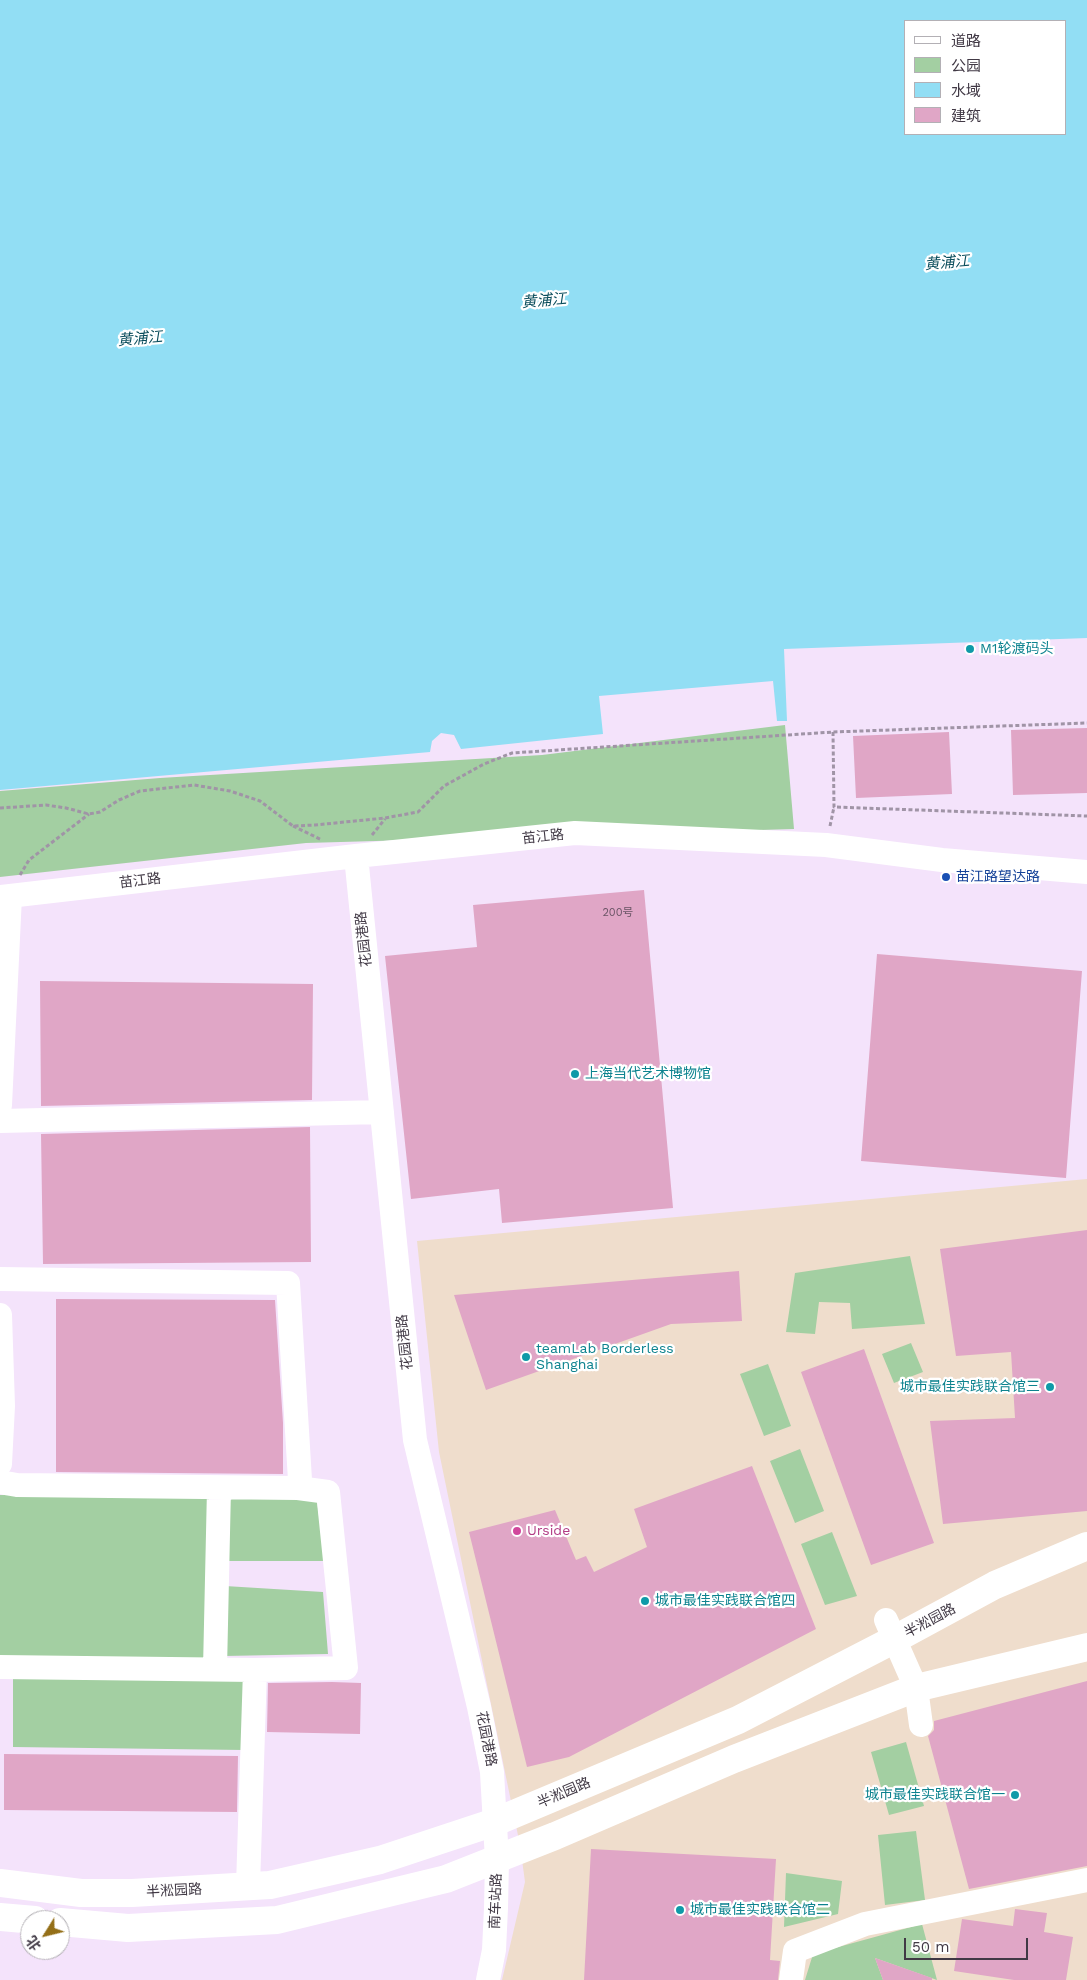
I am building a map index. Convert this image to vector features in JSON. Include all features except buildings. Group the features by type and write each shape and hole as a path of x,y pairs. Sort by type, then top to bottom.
{"main road":[{"name":"半淞园路","path":"0,1883 81,1893 132,1893 270,1885 380,1860 496,1822 738,1720 890,1630 1087,1546"},
{"path":"70,1923 128,1928 277,1920 446,1879 497,1860 734,1759 916,1688 1087,1647"},
{"path":"0,1917 20,1919"}],"street":[{"name":"苗江路","path":"5,896 575,833 826,845 942,860 1087,872"},
{"name":"花园港路","path":"356,856 415,1440 479,1707 492,1772 496,1822"},
{"path":"0,1105 5,896"},
{"path":"0,1121 382,1112"},
{"path":"0,1279 288,1283 300,1480 298,1488"},
{"path":"0,1315 3,1406 0,1464"},
{"path":"0,1482 17,1485 298,1488 328,1492 346,1668 0,1674"},
{"path":"216,1669 219,1488"},
{"path":"890,1630 916,1688 921,1725"},
{"path":"248,1886 256,1670"},
{"name":"南车站路","path":"488,1980 494,1950 497,1860 496,1822"},
{"path":"791,1980 795,1951 865,1924 1087,1880"}],"path":[{"path":"0,808 46,805 90,814 100,812 119,800 140,791 194,785 230,791 260,801 293,826 385,818 418,812 444,786 484,764 512,753 833,732 1087,723"},
{"path":"833,732 834,808 1087,816"},
{"path":"5,896 29,860 90,814"}],"shaded area":[{"path":"1087,1179 1087,1980 502,1980 525,1882 520,1845 439,1452 417,1241"}],"green space":[{"path":"785,725 794,829 306,843 0,877 0,791 160,778 542,755"},
{"path":"910,1256 925,1324 852,1329 850,1303 819,1302 815,1334 786,1332 795,1273"},
{"path":"911,1343 923,1372 894,1383 882,1354"},
{"path":"768,1364 791,1426 764,1436 740,1374"},
{"path":"800,1449 824,1511 795,1523 770,1461"},
{"path":"238,1494 317,1501 325,1561 228,1561 228,1502"},
{"path":"0,1495 209,1496 208,1663 0,1657"},
{"path":"832,1532 857,1596 825,1605 801,1544"},
{"path":"225,1586 323,1592 328,1654 224,1656"},
{"path":"13,1676 244,1679 244,1750 13,1747"},
{"path":"906,1742 924,1806 889,1815 871,1752"},
{"path":"916,1831 925,1900 885,1905 878,1835"},
{"path":"786,1873 842,1881 838,1914 784,1927"},
{"path":"922,1924 937,1980 875,1958 883,1980 805,1980 813,1954"}],"water":[{"name":"黄浦江","path":"0,0 1087,0 1087,638 784,649 787,721 777,721 773,681 599,696 603,734 461,749 454,735 441,733 432,741 430,752 0,790"}],"place":[{"name":"M1轮渡码头","path":"970,649"},
{"name":"苗江路望达路","path":"946,877"},
{"name":"上海当代艺术博物馆","path":"575,1074"},
{"name":"teamLab Borderless Shanghai","path":"526,1357"},
{"name":"城市最佳实践联合馆三","path":"1050,1387"},
{"name":"Urside","path":"517,1531"},
{"name":"城市最佳实践联合馆四","path":"645,1601"},
{"name":"城市最佳实践联合馆一","path":"1015,1795"},
{"name":"城市最佳实践联合馆二","path":"680,1910"}]}
